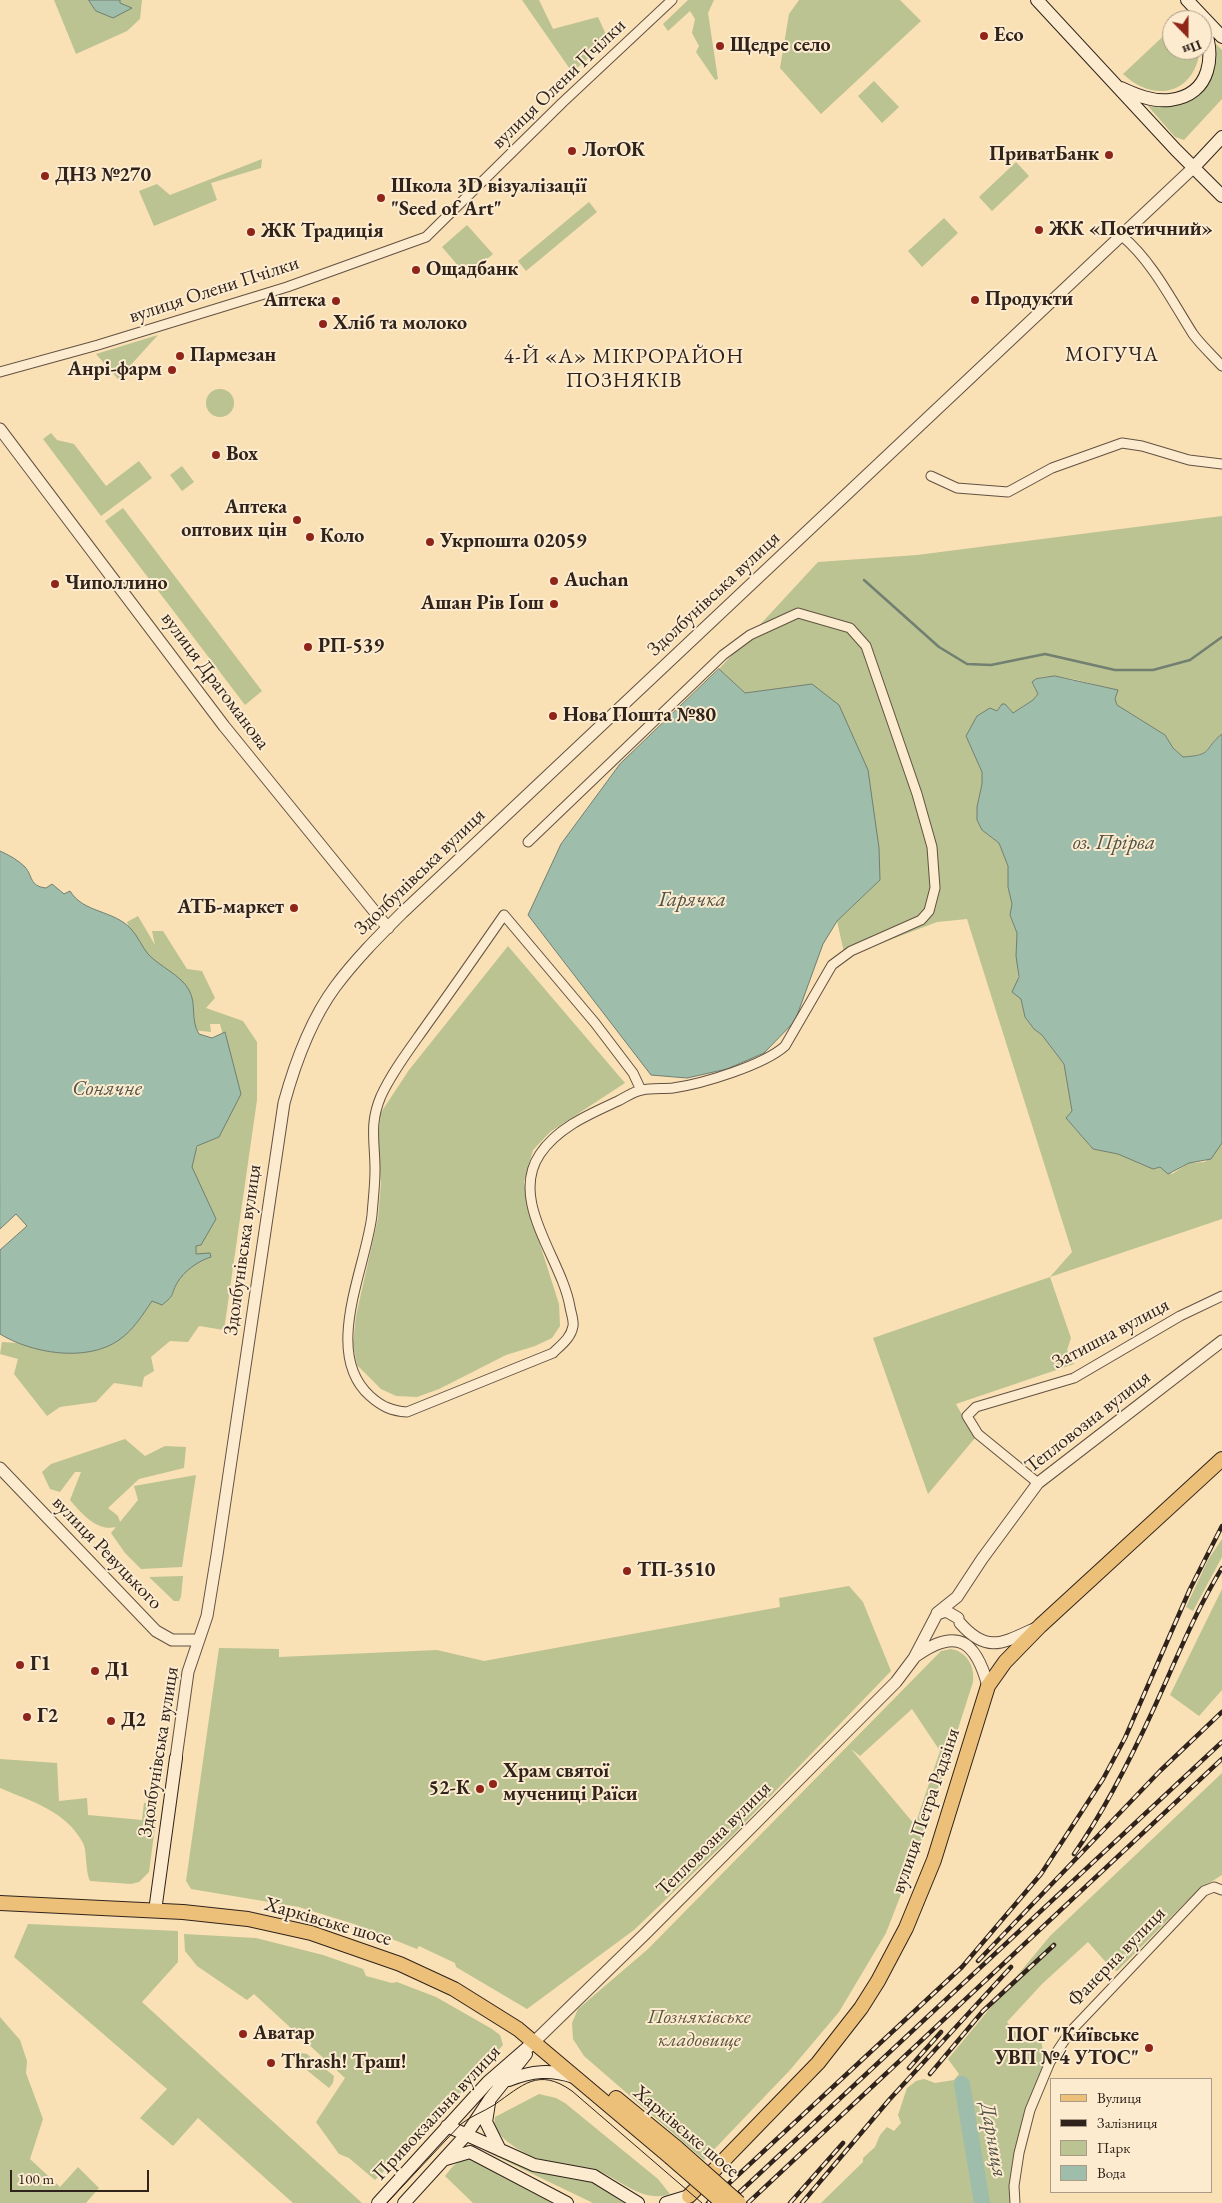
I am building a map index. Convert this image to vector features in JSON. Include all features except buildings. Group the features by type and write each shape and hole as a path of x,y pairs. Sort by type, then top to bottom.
{"main road":[{"path":"1037,0 1193,168 1222,196"},
{"path":"1187,0 1195,10"},
{"path":"1212,28 1222,37"},
{"path":"1117,86 1138,95 1170,100 1186,94 1196,87 1205,78 1210,60"},
{"name":"Здолбунівська вулиця","path":"1193,168 1222,137"},
{"name":"вулиця Петра Радзіня","path":"666,2203 686,2199 818,2063 861,2008 878,1981 906,1928 934,1860 988,1686 1005,1662 1040,1626 1222,1459"},
{"name":"Здолбунівська вулиця","path":"155,1911 176,1758"},
{"name":"Харківське шосе","path":"0,1903 198,1913 248,1919 280,1925 342,1943 400,1964 454,1989 478,2003 534,2042 739,2203"},
{"name":"Харківське шосе","path":"534,2042 551,2046 674,2152 723,2203"},
{"name":"Привокзальна вулиця","path":"404,2203 466,2135 490,2099 506,2081 534,2042"},
{"name":"Привокзальна вулиця","path":"378,2203 488,2082 534,2042"},
{"name":"Привокзальна вулиця","path":"506,2081 528,2073 545,2071 560,2073 581,2080"},
{"path":"490,2099 486,2122 500,2150"},
{"path":"447,2126 544,2168 594,2176 638,2203"},
{"path":"443,2160 470,2152 567,2203"}],"street":[{"name":"вулиця Олени Пчілки","path":"0,372 98,345 287,287 426,236 562,103 672,0"},
{"name":"Здолбунівська вулиця","path":"176,1758 188,1672 207,1616 216,1564 284,1103 298,1060 321,1010 351,967 388,928 1193,168"},
{"path":"1122,236 1131,244 1167,292 1194,335 1222,366"},
{"name":"вулиця Драгоманова","path":"0,429 228,731 388,928"},
{"path":"931,476 957,488 1008,492 1052,468 1122,444 1142,446 1189,460 1222,464"},
{"path":"528,842 723,656 750,636 798,613 850,628 866,646 917,794 932,847 935,888 928,911 921,920 851,952 832,965 786,1046 776,1054 740,1070 674,1088 641,1090 575,1122 548,1143 531,1172 529,1187 531,1206 565,1282 573,1326 567,1340 553,1353 406,1412 393,1411 379,1404 364,1391 356,1379 349,1355 348,1334 352,1298 365,1252 372,1216 375,1170 373,1115 382,1093 407,1053 504,914 634,1073 641,1090"},
{"name":"Затишна вулиця","path":"1038,1483 978,1434 967,1416 976,1407 1074,1378 1149,1334 1222,1296"},
{"name":"Тепловозна вулиця","path":"937,1614 957,1597 982,1559 1038,1483 1222,1341"},
{"name":"вулиця Ревуцького","path":"0,1468 156,1631 172,1640 199,1640"},
{"path":"949,1641 959,1632 957,1597"},
{"path":"988,1686 978,1656 967,1646 935,1636 930,1626 937,1614 946,1611 959,1620 973,1637 993,1644 1040,1626"},
{"name":"Тепловозна вулиця","path":"534,2042 646,1933 896,1682 914,1658 930,1626"},
{"name":"Тепловозна вулиця","path":"914,1658 927,1648 949,1641"},
{"name":"Фанерна вулиця","path":"1015,2203 1014,2186 1019,2153 1030,2110 1050,2062 1062,2042 1145,1952 1204,1892 1218,1888"}],"green space":[{"path":"54,0 89,0 96,11 132,8 120,3 120,0 142,0 140,19 127,31 76,54"},
{"path":"522,0 539,0 553,29 598,17 609,41 572,72"},
{"path":"688,0 714,0 708,13 718,79 715,80 696,52 699,46 692,33 695,19 690,11 668,31 663,24"},
{"path":"799,0 900,0 921,21 821,114 780,68 789,14"},
{"path":"1162,37 1162,60 1197,60 1190,77 1181,85 1171,90 1147,89 1123,74"},
{"path":"1216,44 1222,50 1222,99 1184,140 1175,137 1148,106 1163,107 1177,104 1189,100 1199,93 1213,73 1216,59"},
{"path":"874,81 899,107 882,123 858,96"},
{"path":"262,159 261,168 211,183 217,200 154,226 139,191 157,184 170,195"},
{"path":"1016,162 1029,176 992,211 979,197"},
{"path":"589,202 597,212 526,271 518,261"},
{"path":"944,218 958,233 922,267 908,251"},
{"path":"467,225 493,254 467,276 442,247"},
{"path":"158,335 118,379 96,354"},
{"path":"220,389 230,393 234,403 230,413 220,417 210,413 206,403 210,393"},
{"path":"51,433 57,440 74,444 106,486 139,461 152,478 101,516 43,439"},
{"path":"182,466 194,482 182,491 170,475"},
{"path":"123,508 262,691 245,705 105,521"},
{"path":"1222,516 1222,734 1207,750 1200,754 1183,757 1173,748 1165,735 1117,705 1115,699 1118,691 1061,677 1039,679 1032,683 1038,694 1033,700 1013,713 1008,707 1000,706 997,711 990,708 977,717 966,736 982,772 977,820 982,830 999,843 1008,866 1008,887 1012,904 1010,915 1017,933 1018,984 1025,1017 1034,1029 1042,1035 1064,1064 1072,1111 1066,1118 1093,1149 1118,1154 1153,1169 1160,1167 1172,1174 1189,1163 1205,1162 1222,1142 1222,1219 1050,1277 1072,1252 967,919 937,922 845,957 837,921 880,880 812,684 745,693 719,669 818,562 917,555"},
{"path":"138,916 155,945 152,931 163,931 187,969 202,971 215,998 206,1008 243,1021 257,1042 257,1100 224,1330 199,1326 188,1342 170,1341 151,1357 154,1371 144,1377 142,1387 114,1383 96,1402 60,1407 47,1416 14,1374 18,1359 0,1354 2,1342 51,1345 185,1166 187,1143 198,1148 197,1137 236,1082 220,1024 210,1024 211,1032 192,1030 135,948 127,922"},
{"path":"508,946 625,1083 550,1132 533,1150 524,1182 536,1232 559,1304 560,1326 552,1338 535,1346 506,1355 439,1389 417,1397 396,1396 381,1389 357,1365 353,1344 356,1316 378,1218 381,1183 378,1149 380,1114 409,1070"},
{"path":"1050,1277 1071,1338 1067,1350 1074,1364 956,1404 975,1438 928,1494 873,1338"},
{"path":"125,1439 145,1456 165,1446 186,1447 184,1468 139,1479 108,1508 118,1516 120,1522 138,1500 134,1486 196,1475 182,1567 141,1569 125,1553 111,1533 116,1527 102,1527 96,1524 84,1516 70,1500 81,1472 75,1472 60,1492 50,1489 42,1472 51,1464"},
{"path":"1222,1539 1222,1557 1193,1611 1186,1607 1208,1560"},
{"path":"183,1576 179,1601 174,1601 149,1577"},
{"path":"849,1586 863,1602 891,1671 732,1836 634,1930 527,2009 456,1967 455,1963 419,1946 417,1949 354,1924 299,1907 191,1889 186,1881 219,1648 279,1649 279,1657 437,1650 484,1661 780,1607 779,1598"},
{"path":"1222,1589 1222,1690 1199,1716 1170,1695"},
{"name":"Позняківське кладовище","path":"951,1649 966,1657 973,1671 973,1682 924,1835 886,1933 839,2012 790,2070 704,2160 584,2056 573,2039 572,2023 578,2009 648,1949 941,1651","holes":["912,1709 940,1751 915,1825 851,1749 860,1756"]},
{"path":"0,1759 57,1763 59,1801 87,1798 88,1815 142,1820 144,1803 158,1804 149,1872 139,1882 131,1884 90,1881 84,1846 76,1832 67,1822 47,1808 0,1788"},
{"path":"1222,1773 1222,1875 1198,1890 1117,1971 1112,1969 1088,1942 1042,1984 1007,2022 1024,2042 1041,2039 1045,2065 1025,2113 1012,2203 821,2203 863,2162 863,2158 875,2147 880,2135 887,2127 894,2131 901,2123 898,2115 907,2088 916,2081 924,2079 935,2083 954,2080 959,2074 948,2059 1050,1936"},
{"path":"28,1924 178,1931 178,1962 142,2002 362,2203 293,2203 198,2118 173,2146 140,2118 167,2089 14,1957"},
{"path":"184,1934 256,1938 323,1955 363,1969 366,1976 392,1983 397,1982 436,1997 492,2029 500,2035 503,2045 396,2167 391,2164 375,2180 349,2158 339,2154 316,2122 345,2078 254,1994 247,2000 197,1966 185,1951"},
{"path":"0,2017 20,2040 27,2061 26,2073 43,2119 30,2159 60,2187 78,2167 99,2188 86,2203 0,2203"},
{"path":"301,2053 307,2054 334,2076 333,2083 329,2088 298,2063 296,2058"},
{"path":"539,2094 556,2098 565,2103 658,2179 670,2194 651,2196 643,2194 601,2172 553,2163 533,2157 507,2141 494,2127 495,2117"},
{"path":"487,2147 584,2175 630,2203 593,2203 485,2151"},
{"path":"466,2157 481,2162 563,2203 473,2203 445,2176 453,2166"}],"water":[{"path":"89,0 120,0 120,3 132,8 113,18 96,11"},
{"name":"Гарячка","path":"719,669 745,693 812,684 839,705 868,770 879,848 880,880 837,921 823,944 795,1021 764,1053 727,1069 687,1078 651,1075 528,915 561,844 620,764"},
{"name":"оз. Прірва","path":"1055,676 1118,690 1115,699 1117,705 1165,735 1173,748 1183,757 1204,753 1222,734 1222,1143 1211,1159 1189,1163 1168,1174 1160,1167 1153,1169 1118,1154 1093,1149 1066,1118 1072,1111 1064,1064 1042,1035 1034,1029 1025,1017 1021,999 1012,992 1019,977 1016,956 1017,933 1010,915 1012,904 1008,887 1008,866 999,843 982,830 977,820 982,772 966,736 977,716 990,708 997,711 1002,704 1005,704 1013,713 1033,700 1038,694 1032,682 1036,679"},
{"name":"Сонячне","path":"0,851 22,864 37,885 46,888 52,884 64,894 70,891 83,904 116,918 131,929 148,954 176,975 189,990 193,1001 196,1029 199,1034 212,1038 225,1032 241,1094 219,1137 197,1146 192,1167 216,1219 201,1245 196,1246 196,1254 210,1253 211,1257 196,1264 183,1274 171,1297 162,1305 152,1301 129,1332 119,1340 106,1347 91,1351 59,1353 27,1346 0,1334 0,1250 27,1226 16,1214 0,1229"}],"waterway":[{"path":"864,580 939,647 967,664 991,665 1045,654 1115,670 1153,670 1190,660 1222,637"},
{"name":"Дарниця","path":"962,2084 982,2203"}],"tram line":[{"path":"387,2203 461,2124 494,2105 522,2085 540,2080 550,2080 572,2091 702,2203"}],"railway":[{"path":"708,2203 962,1967 1041,1874 1103,1779 1125,1738 1190,1589 1222,1526"},
{"path":"1074,1854 1107,1801 1127,1764 1194,1619 1222,1568"},
{"path":"978,1961 1160,1771 1222,1712"},
{"path":"728,2203 1222,1742"},
{"path":"748,2203 1222,1759"},
{"path":"930,2074 983,2011 1054,1945"},
{"path":"802,2203 889,2100 1011,1967"},
{"path":"909,2068 941,2032"},
{"path":"790,2203 843,2143"}],"place":[{"name":"Eco","path":"984,36"},
{"name":"Щедре село","path":"720,46"},
{"name":"ЛотОК","path":"572,151"},
{"name":"ПриватБанк","path":"1109,155"},
{"name":"ДНЗ №270","path":"45,176"},
{"name":"Школа 3D візуалізації \"Seed of Art\"","path":"381,198"},
{"name":"ЖК «Поетичний»","path":"1039,230"},
{"name":"ЖК Традиція","path":"251,232"},
{"name":"Ощадбанк","path":"416,270"},
{"name":"Продукти","path":"975,300"},
{"name":"Аптека","path":"336,301"},
{"name":"Хліб та молоко","path":"323,324"},
{"name":"Пармезан","path":"180,356"},
{"name":"Анрі-фарм","path":"172,370"},
{"name":"Box","path":"216,455"},
{"name":"Аптека оптових цін","path":"297,520"},
{"name":"Коло","path":"310,537"},
{"name":"Укрпошта 02059","path":"430,542"},
{"name":"Auchan","path":"554,581"},
{"name":"Чиполлино","path":"55,584"},
{"name":"Ашан Рів Ґош","path":"554,604"},
{"name":"РП-539","path":"308,647"},
{"name":"Нова Пошта №80","path":"553,716"},
{"name":"АТБ-маркет","path":"294,908"},
{"name":"ТП-3510","path":"627,1571"},
{"name":"Г1","path":"20,1665"},
{"name":"Д1","path":"95,1671"},
{"name":"Г2","path":"27,1717"},
{"name":"Д2","path":"111,1721"},
{"name":"Храм святої мучениці Раїси","path":"493,1784"},
{"name":"52-К","path":"480,1789"},
{"name":"Аватар","path":"243,2034"},
{"name":"ПОГ \"Київське УВП №4 УТОС\"","path":"1149,2048"},
{"name":"Thrash! Траш!","path":"271,2063"}],"district":[{"name":"МОГУЧА","path":"1112,355"},
{"name":"4-Й «А» МІКРОРАЙОН ПОЗНЯКІВ","path":"624,369"}]}
